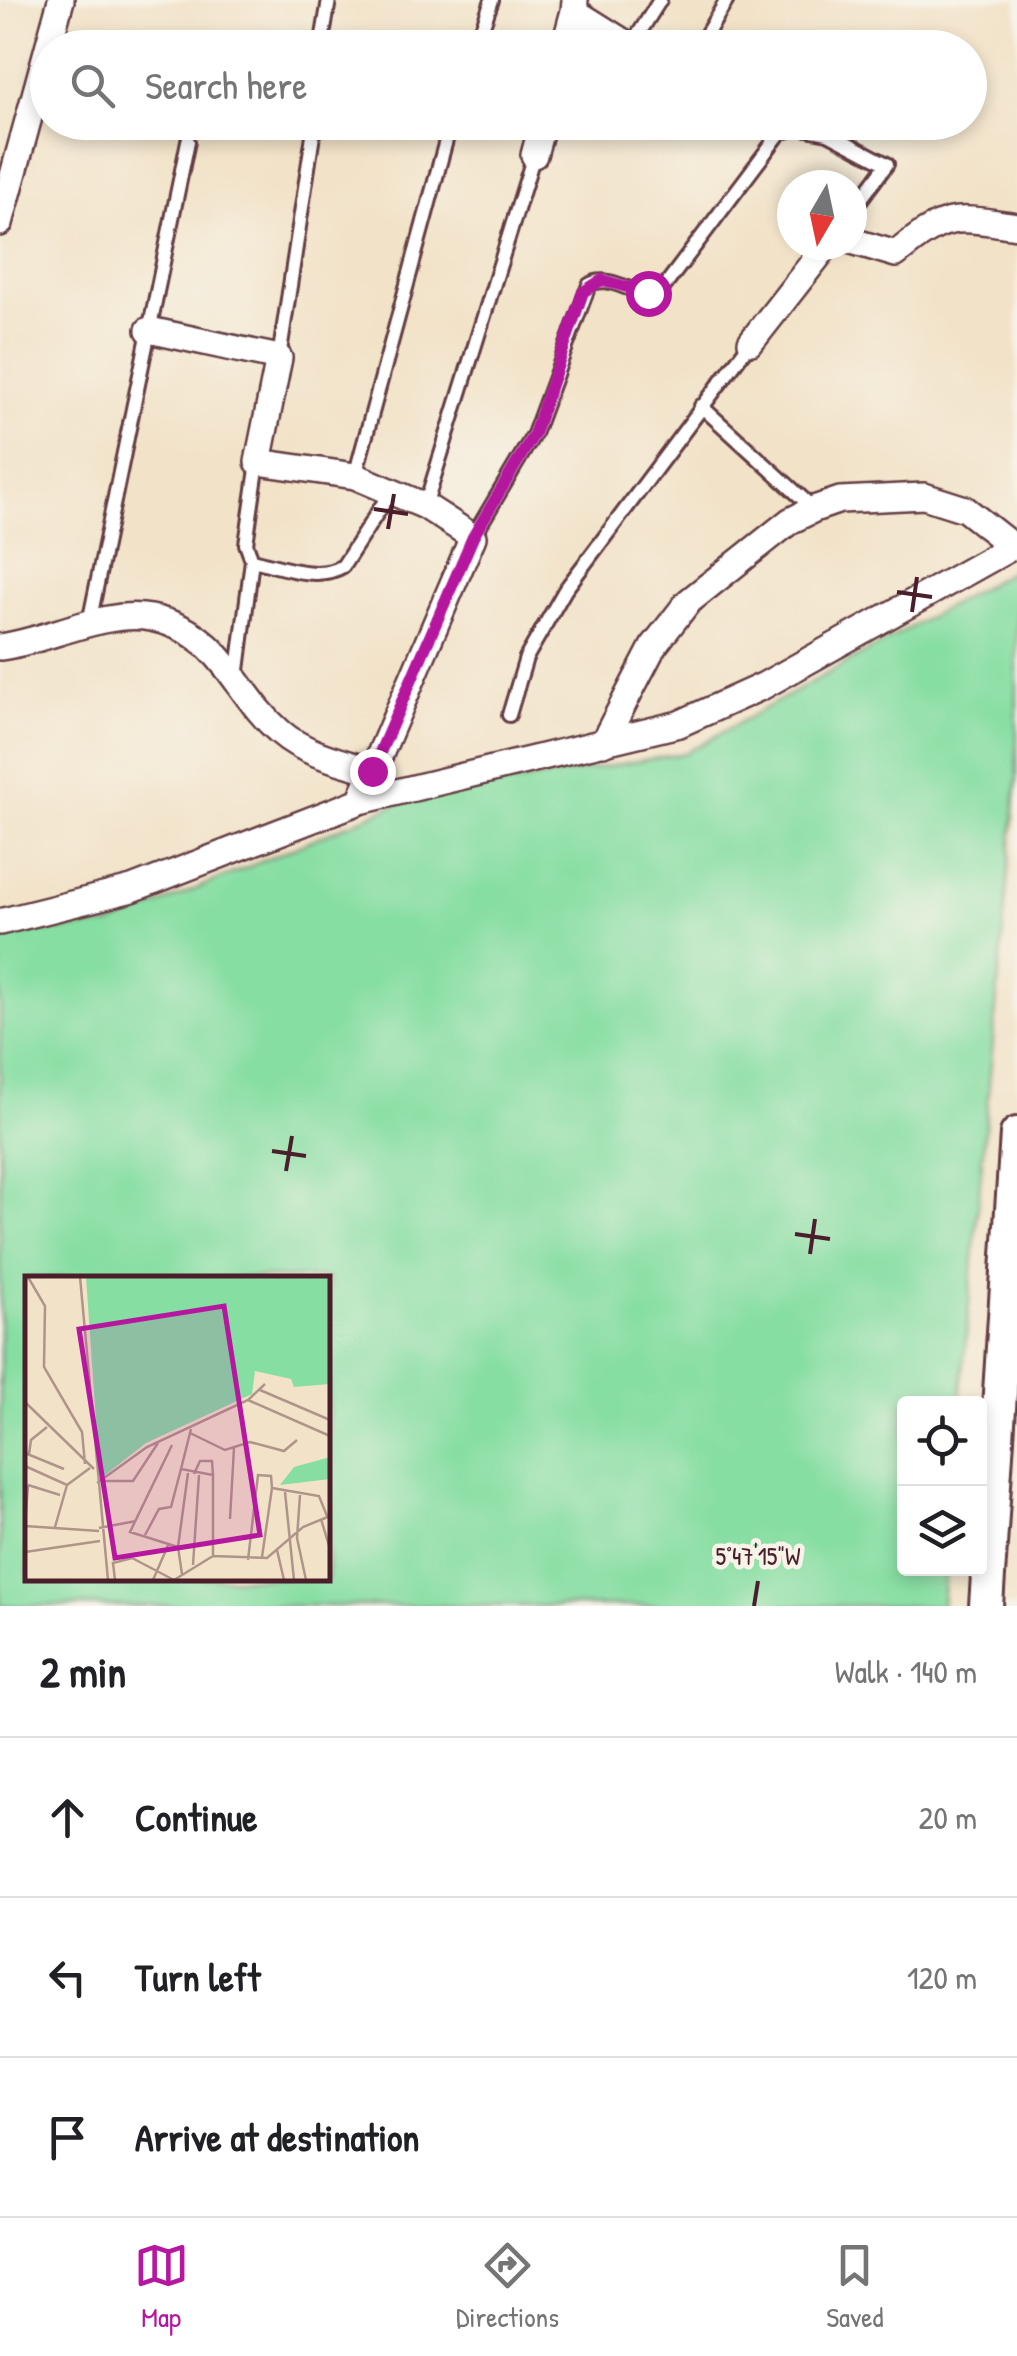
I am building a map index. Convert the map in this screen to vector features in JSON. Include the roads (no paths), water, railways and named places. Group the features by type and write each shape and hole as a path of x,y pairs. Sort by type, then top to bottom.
{"street":[{"path":"54,30 62,0"},
{"path":"568,30 574,5 609,30"},
{"path":"0,223 30,115"},
{"path":"534,155 538,140"},
{"path":"867,245 896,254 934,223 962,218 1017,226"},
{"path":"751,342 815,260"},
{"path":"149,330 279,358 258,462 355,476 425,506 473,537 360,801"},
{"path":"0,922 132,888 360,801 645,734 719,708 1014,545 965,509 924,496 840,500 814,508 790,521 688,602 643,663 603,743"},
{"path":"0,647 88,625 149,617 204,639 284,736 315,753 372,771"},
{"path":"986,1606 1017,1134"}],"lane":[{"path":"325,30 329,0"},
{"path":"482,30 492,0"},
{"path":"642,30 660,0"},
{"path":"709,30 727,0"},
{"path":"279,358 313,140"},
{"path":"355,476 446,140"},
{"path":"473,537 534,434 583,292 602,280 648,293 664,287 769,140"},
{"path":"843,140 887,164 867,191"},
{"path":"88,625 188,141"},
{"path":"425,506 534,155"},
{"path":"509,715 526,658 565,590 751,342"},
{"path":"701,406 814,508"},
{"path":"236,680 252,560 246,544 258,462"},
{"path":"252,560 320,574 334,571 343,566 390,493"}]}
